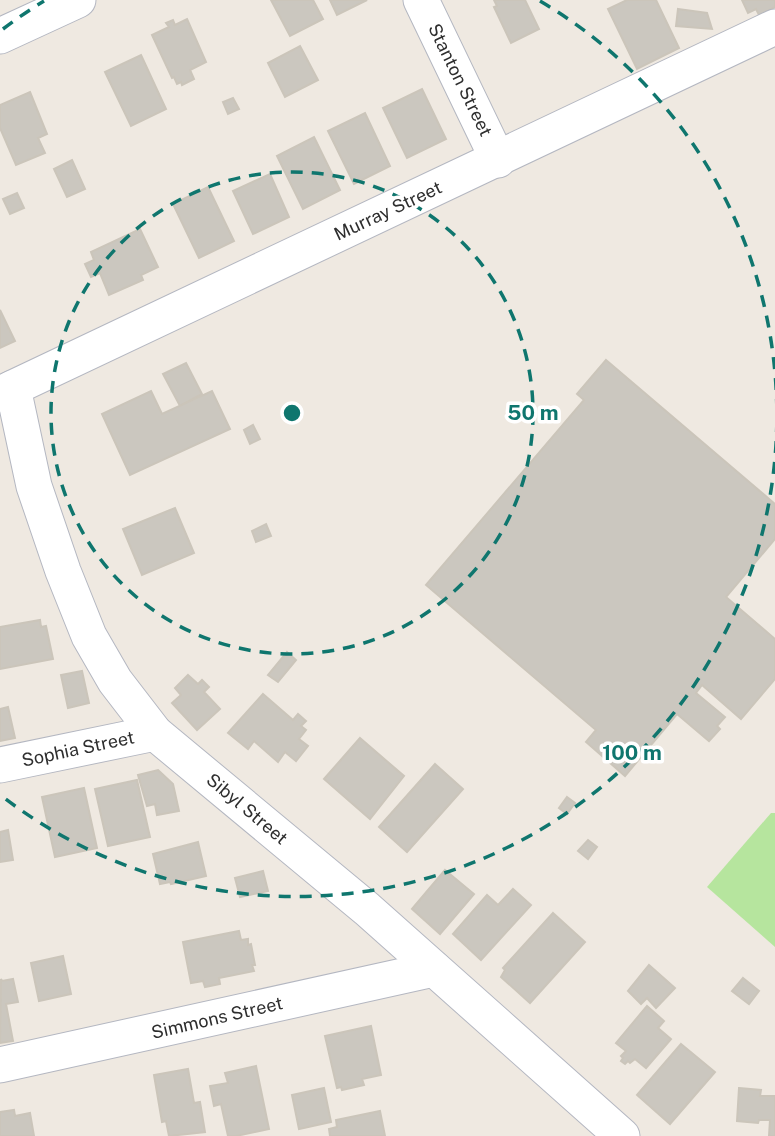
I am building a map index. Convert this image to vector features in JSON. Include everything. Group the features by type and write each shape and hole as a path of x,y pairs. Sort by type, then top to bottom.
{"street":[{"path":"0,36 78,0"},
{"name":"Stanton Street","path":"421,0 498,160"},
{"name":"Murray Street","path":"6,391 775,27"},
{"name":"Sibyl Street","path":"6,391 34,486 89,636 115,681 155,733 367,909 622,1136"},
{"name":"Sophia Street","path":"0,765 155,733"},
{"name":"Simmons Street","path":"0,1065 434,970"}],"green space":[{"path":"771,813 775,813 775,947 707,887"}],"building":[{"path":"271,0 313,0 323,19 290,36"},
{"path":"330,0 367,0 337,15"},
{"path":"494,0 525,0 539,29 511,43 494,7 497,6"},
{"path":"627,0 656,0 679,48 637,69 608,9"},
{"path":"742,0 775,0 775,7 759,15 756,9 748,13"},
{"path":"678,9 707,13 712,29 676,26"},
{"path":"187,19 206,62 190,70 194,79 182,85 172,78 152,35 169,27 166,23 173,20 175,25"},
{"path":"300,46 318,80 285,97 268,63"},
{"path":"141,55 166,109 131,126 105,72"},
{"path":"422,89 446,139 407,158 383,108"},
{"path":"30,92 47,134 38,138 45,153 16,165 0,128 0,105"},
{"path":"233,98 239,109 228,114 223,102"},
{"path":"365,113 390,166 354,184 328,131"},
{"path":"314,137 340,190 303,209 277,156"},
{"path":"72,160 85,189 67,197 54,169"},
{"path":"270,174 289,217 253,234 233,191"},
{"path":"208,187 234,241 199,258 173,204"},
{"path":"17,193 24,208 10,214 3,199"},
{"path":"140,229 158,267 141,275 143,280 109,295 100,273 91,277 85,264 94,260 91,252"},
{"path":"0,310 15,341 0,348"},
{"path":"606,360 775,504 775,539 726,597 775,639 775,679 741,719 702,685 696,693 725,717 717,726 720,729 709,741 677,714 625,776 586,742 596,730 426,585 584,400 577,394"},
{"path":"186,363 202,394 180,406 163,374"},
{"path":"151,391 162,414 212,391 230,429 130,475 102,414"},
{"path":"253,425 260,439 250,444 244,430"},
{"path":"175,508 194,553 142,575 123,529"},
{"path":"266,524 271,536 256,542 252,531"},
{"path":"40,620 41,627 46,626 53,659 0,669 0,627"},
{"path":"287,652 296,660 278,682 268,675"},
{"path":"82,671 89,703 68,708 61,675"},
{"path":"188,675 198,684 202,680 209,687 204,692 220,709 197,730 172,703 181,695 175,688"},
{"path":"263,694 293,720 298,714 306,721 301,726 306,730 299,739 308,746 296,761 285,752 278,762 254,741 248,749 228,733"},
{"path":"8,707 15,738 0,741 0,709"},
{"path":"360,738 404,776 370,819 324,779"},
{"path":"435,764 463,789 407,852 379,827"},
{"path":"158,770 173,784 179,811 157,815 155,804 147,806 138,775"},
{"path":"137,780 150,837 108,846 95,789"},
{"path":"84,788 97,848 55,857 42,797"},
{"path":"567,797 575,803 567,814 559,808"},
{"path":"8,830 13,860 0,862 0,832"},
{"path":"588,840 597,847 588,859 578,851"},
{"path":"198,842 206,876 160,884 153,854"},
{"path":"445,870 474,894 440,934 412,909"},
{"path":"263,871 268,891 240,897 235,878"},
{"path":"513,889 531,905 481,960 453,934 487,895 498,905"},
{"path":"553,913 585,942 530,1003 501,977 505,970 503,968"},
{"path":"239,931 241,940 248,939 248,945 251,944 254,971 219,978 220,984 205,987 203,981 191,983 183,942"},
{"path":"63,956 71,994 39,1001 31,963"},
{"path":"649,965 675,988 656,1008 647,998 641,1004 628,991"},
{"path":"743,978 759,991 749,1004 732,991"},
{"path":"1,979 13,979 18,1002 6,1004 13,1041 0,1043"},
{"path":"647,1006 664,1021 658,1028 671,1039 646,1068 635,1059 625,1064 621,1061 621,1056 626,1051 616,1043"},
{"path":"371,1026 381,1075 362,1079 364,1085 342,1090 341,1087 337,1088 325,1036"},
{"path":"681,1044 715,1072 670,1124 637,1095"},
{"path":"256,1066 269,1129 228,1136 221,1104 214,1106 210,1086 228,1083 225,1073"},
{"path":"188,1069 194,1103 200,1102 205,1132 169,1136 166,1121 162,1122 154,1075"},
{"path":"324,1088 331,1122 299,1129 292,1095"},
{"path":"739,1088 761,1090 760,1096 775,1096 775,1136 769,1136 770,1120 759,1120 758,1123 737,1121"},
{"path":"14,1110 15,1116 30,1113 34,1136 0,1136 0,1112"},
{"path":"380,1111 385,1136 330,1136 329,1129 337,1127 336,1120"}]}
